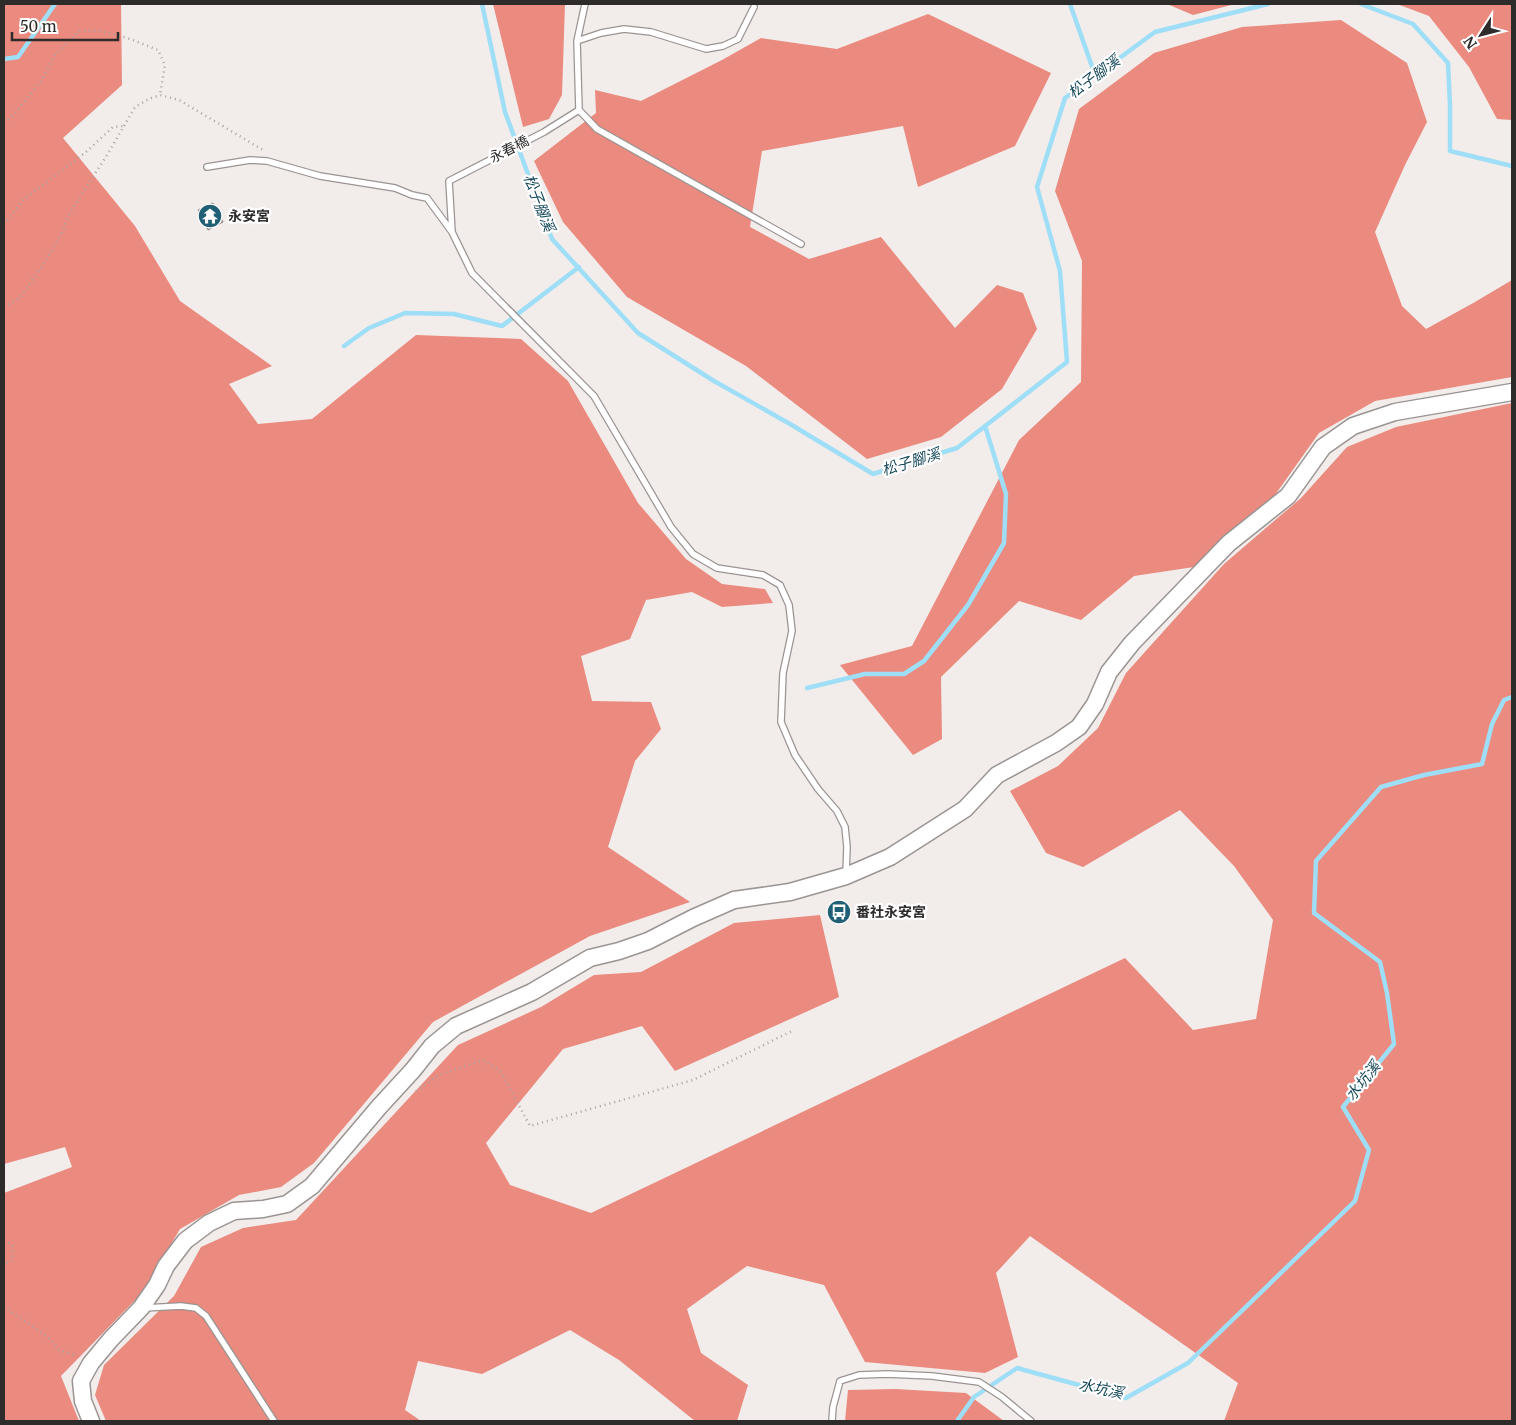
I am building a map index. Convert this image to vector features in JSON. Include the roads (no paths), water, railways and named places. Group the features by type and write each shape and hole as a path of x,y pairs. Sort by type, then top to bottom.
{"street":[{"path":"91,1421 84,1401 81,1381 91,1363 110,1339 141,1308 157,1285 166,1266 185,1241 209,1223 234,1211 263,1209 287,1204 312,1186 432,1046 456,1026 532,992 590,958 648,942 693,918 734,900 790,892 846,876 890,857 965,809 997,775 1056,743 1079,727 1096,704 1110,672 1132,642 1229,543 1288,496 1323,447 1353,426 1395,412 1512,392"}],"lane":[{"path":"585,4 577,41 579,110 597,129 801,244"},
{"path":"577,41 602,33 624,30 652,32 706,49 723,46 738,39 754,7"},
{"name":"永春橋","path":"452,232 449,181 544,132 579,110"},
{"path":"207,166 250,160 270,162 320,176 395,188 412,196 427,198 452,232 472,273 594,396 671,527 693,554 717,568 763,575 780,585 789,605 792,631 783,673 781,722 795,755 818,789 837,811 844,827 847,847 846,876"},
{"path":"141,1308 181,1306 196,1308 206,1316 274,1421"},
{"path":"832,1421 840,1381 859,1375 887,1374 932,1376 979,1382 1002,1397 1031,1421"}],"waterway":[{"path":"4,59 18,57 55,4"},
{"name":"松子腳溪","path":"482,4 505,112 552,239 638,333 714,381 873,474 957,448 1067,362 1060,271 1037,187 1065,98 1155,32 1268,4"},
{"path":"1070,4 1095,75"},
{"name":"松子腳溪","path":"1361,4 1413,24 1448,63 1450,151 1512,166"},
{"path":"344,346 369,328 405,313 454,314 502,326 579,267"},
{"path":"807,688 865,674 904,674 924,661 968,605 1004,543 1006,494 985,426"},
{"name":"水坑溪","path":"957,1421 974,1397 1017,1368 1126,1398 1188,1363 1355,1201 1369,1150 1343,1107 1394,1044 1387,993 1380,962 1314,913 1316,861 1381,787 1424,775 1482,764 1492,724 1504,700 1512,697"}],"place":[{"name":"永安宮","path":"210,216"},
{"name":"番社永安宮","path":"839,912"}]}
